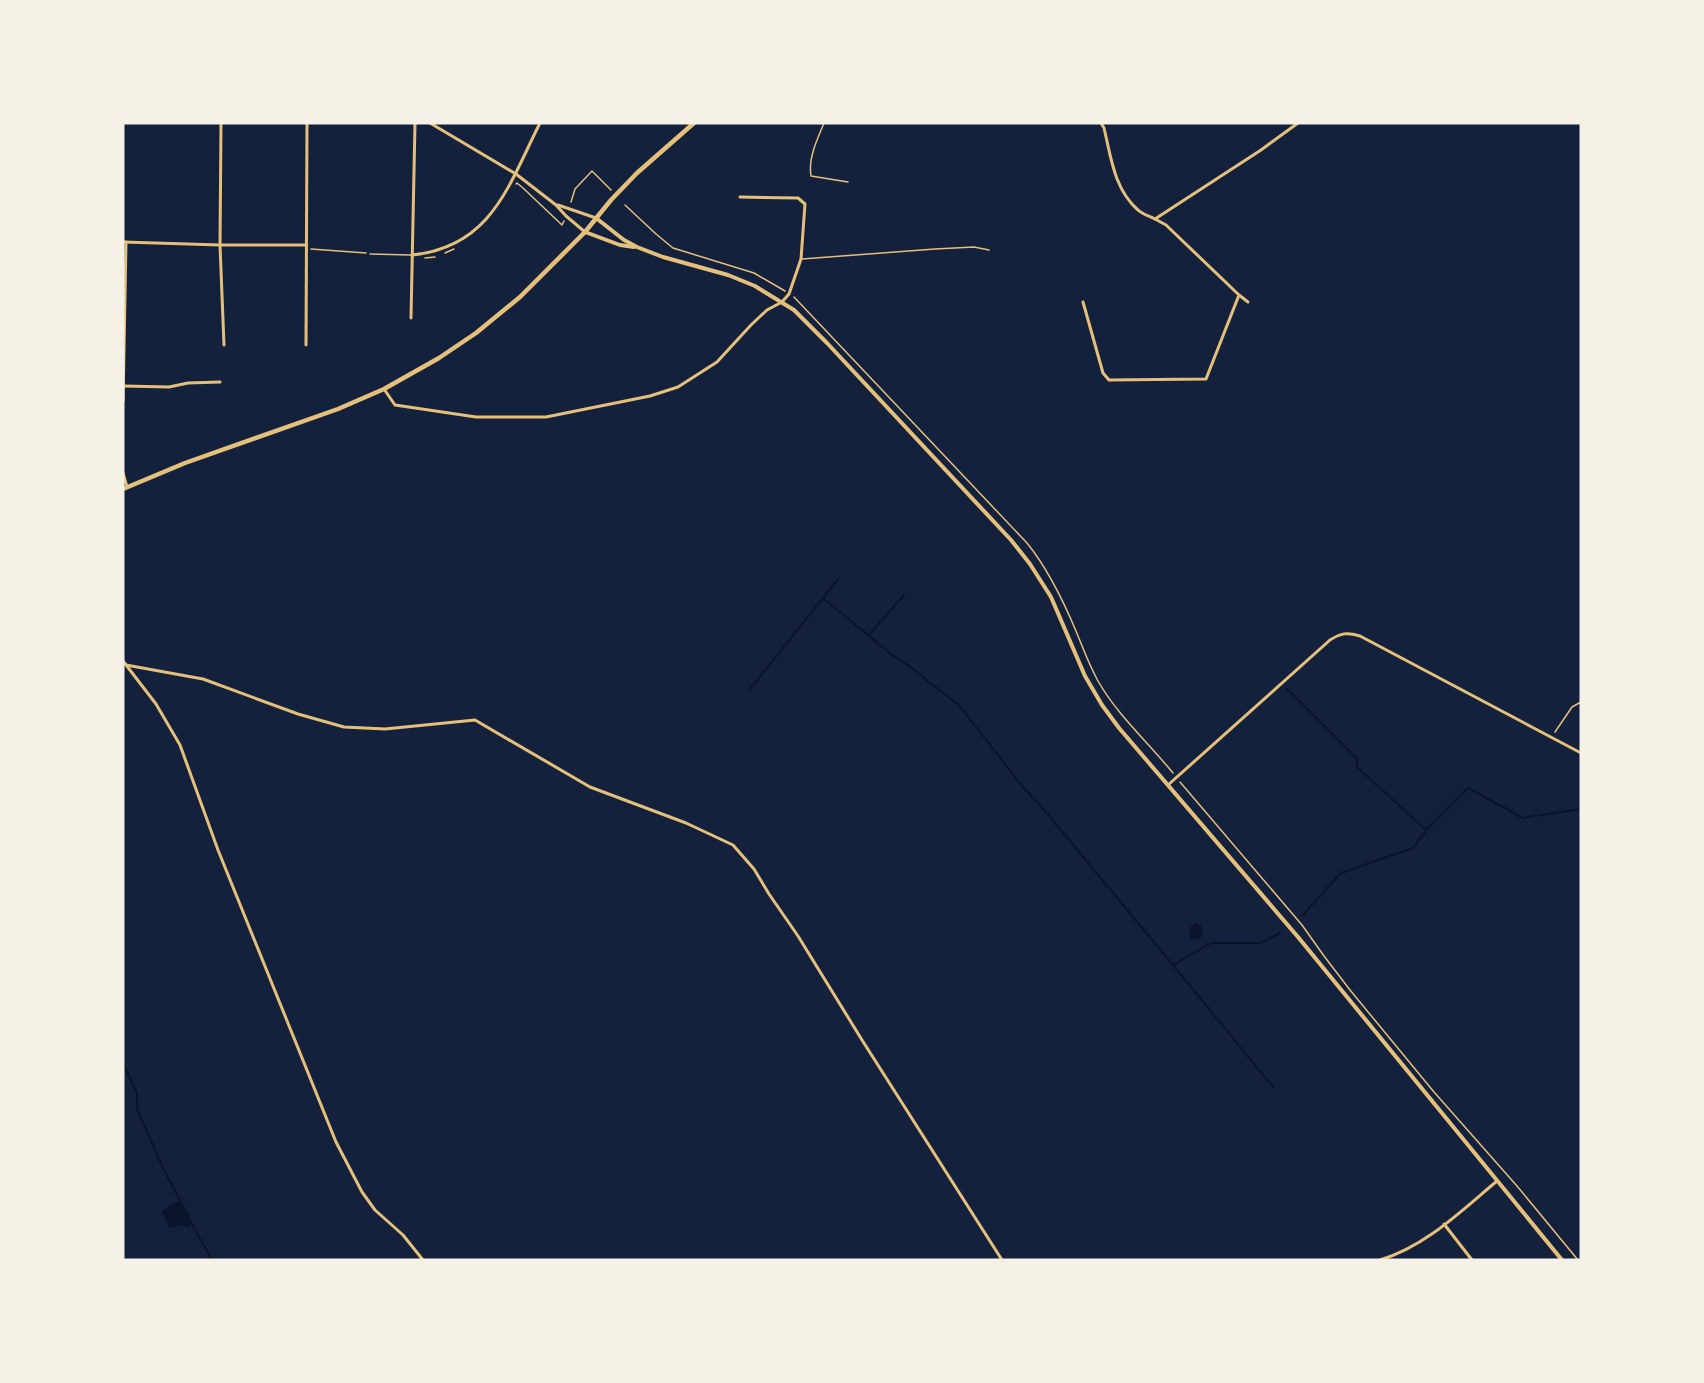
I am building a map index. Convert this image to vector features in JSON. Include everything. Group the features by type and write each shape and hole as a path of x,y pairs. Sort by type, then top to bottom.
{"main road":[{"path":"125,488 185,463 338,409 384,388 439,358 476,333 520,297 585,232 637,173 694,123"}],"street":[{"path":"306,345 307,123"},
{"path":"411,318 415,123"},
{"path":"430,123 516,174 556,205 585,232 620,245 637,247"},
{"path":"412,257 429,254 457,243 480,227 508,189 540,123"},
{"path":"1101,123 1116,179 1123,192 1139,211 1166,225 1248,302"},
{"path":"1155,219 1298,123"},
{"path":"221,124 220,245 224,345"},
{"path":"384,388 395,405 476,417 546,417 650,396 678,387 717,362 767,310 782,302 789,294 801,259 805,204 798,198 740,197"},
{"path":"556,205 596,218 637,247 663,257 728,275 755,286 782,302 811,326 1011,540 1051,597 1085,676 1102,705 1298,937 1562,1260"},
{"path":"123,402 124,242 306,245"},
{"path":"1083,302 1103,373 1108,380 1206,379 1227,331 1239,295"},
{"path":"124,386 169,387 188,383 220,382"},
{"path":"123,473 125,488"},
{"path":"1168,785 1329,640 1348,633 1360,636 1581,753"},
{"path":"124,663 156,704 180,745 218,850 336,1142 362,1192 375,1210 403,1235 423,1260"},
{"path":"124,663 203,679 298,714 344,727 385,729 475,720 590,787 686,823 733,845 754,869 798,936 1002,1260"},
{"path":"1380,1260 1395,1255 1427,1238 1497,1181"},
{"path":"1444,1224 1472,1260"}],"lane":[{"path":"824,123 809,166 811,176 848,182"},
{"path":"801,259 974,247 989,250"},
{"path":"370,254 412,257"}],"path":[{"path":"569,208 575,189 592,171 611,190"},
{"path":"512,189 517,183 562,225 566,216"},
{"path":"626,205 673,248 754,273 804,306 1027,543 1048,573 1090,665 1104,690 1128,723 1302,925 1324,956 1434,1092 1517,1186 1578,1260"},
{"path":"412,257 429,258 457,248"},
{"path":"1551,737 1572,707 1581,702"}],"water":[{"path":"1196,923 1201,926 1203,933 1199,940 1194,938 1191,940 1190,930"},
{"path":"181,1201 190,1216 191,1225 187,1228 182,1225 169,1228 162,1211"}],"waterway":[{"path":"750,689 838,579"},
{"path":"869,635 904,595"},
{"path":"823,598 891,654 959,705 1022,786 1173,965 1211,943 1261,943 1280,933"},
{"path":"1287,689 1357,759 1357,767 1426,830 1468,788 1523,818 1581,809"},
{"path":"1302,916 1341,873 1413,848 1426,831"},
{"path":"1173,965 1273,1087"},
{"path":"123,1063 137,1093 137,1109 181,1202"},
{"path":"190,1221 212,1260"}]}
